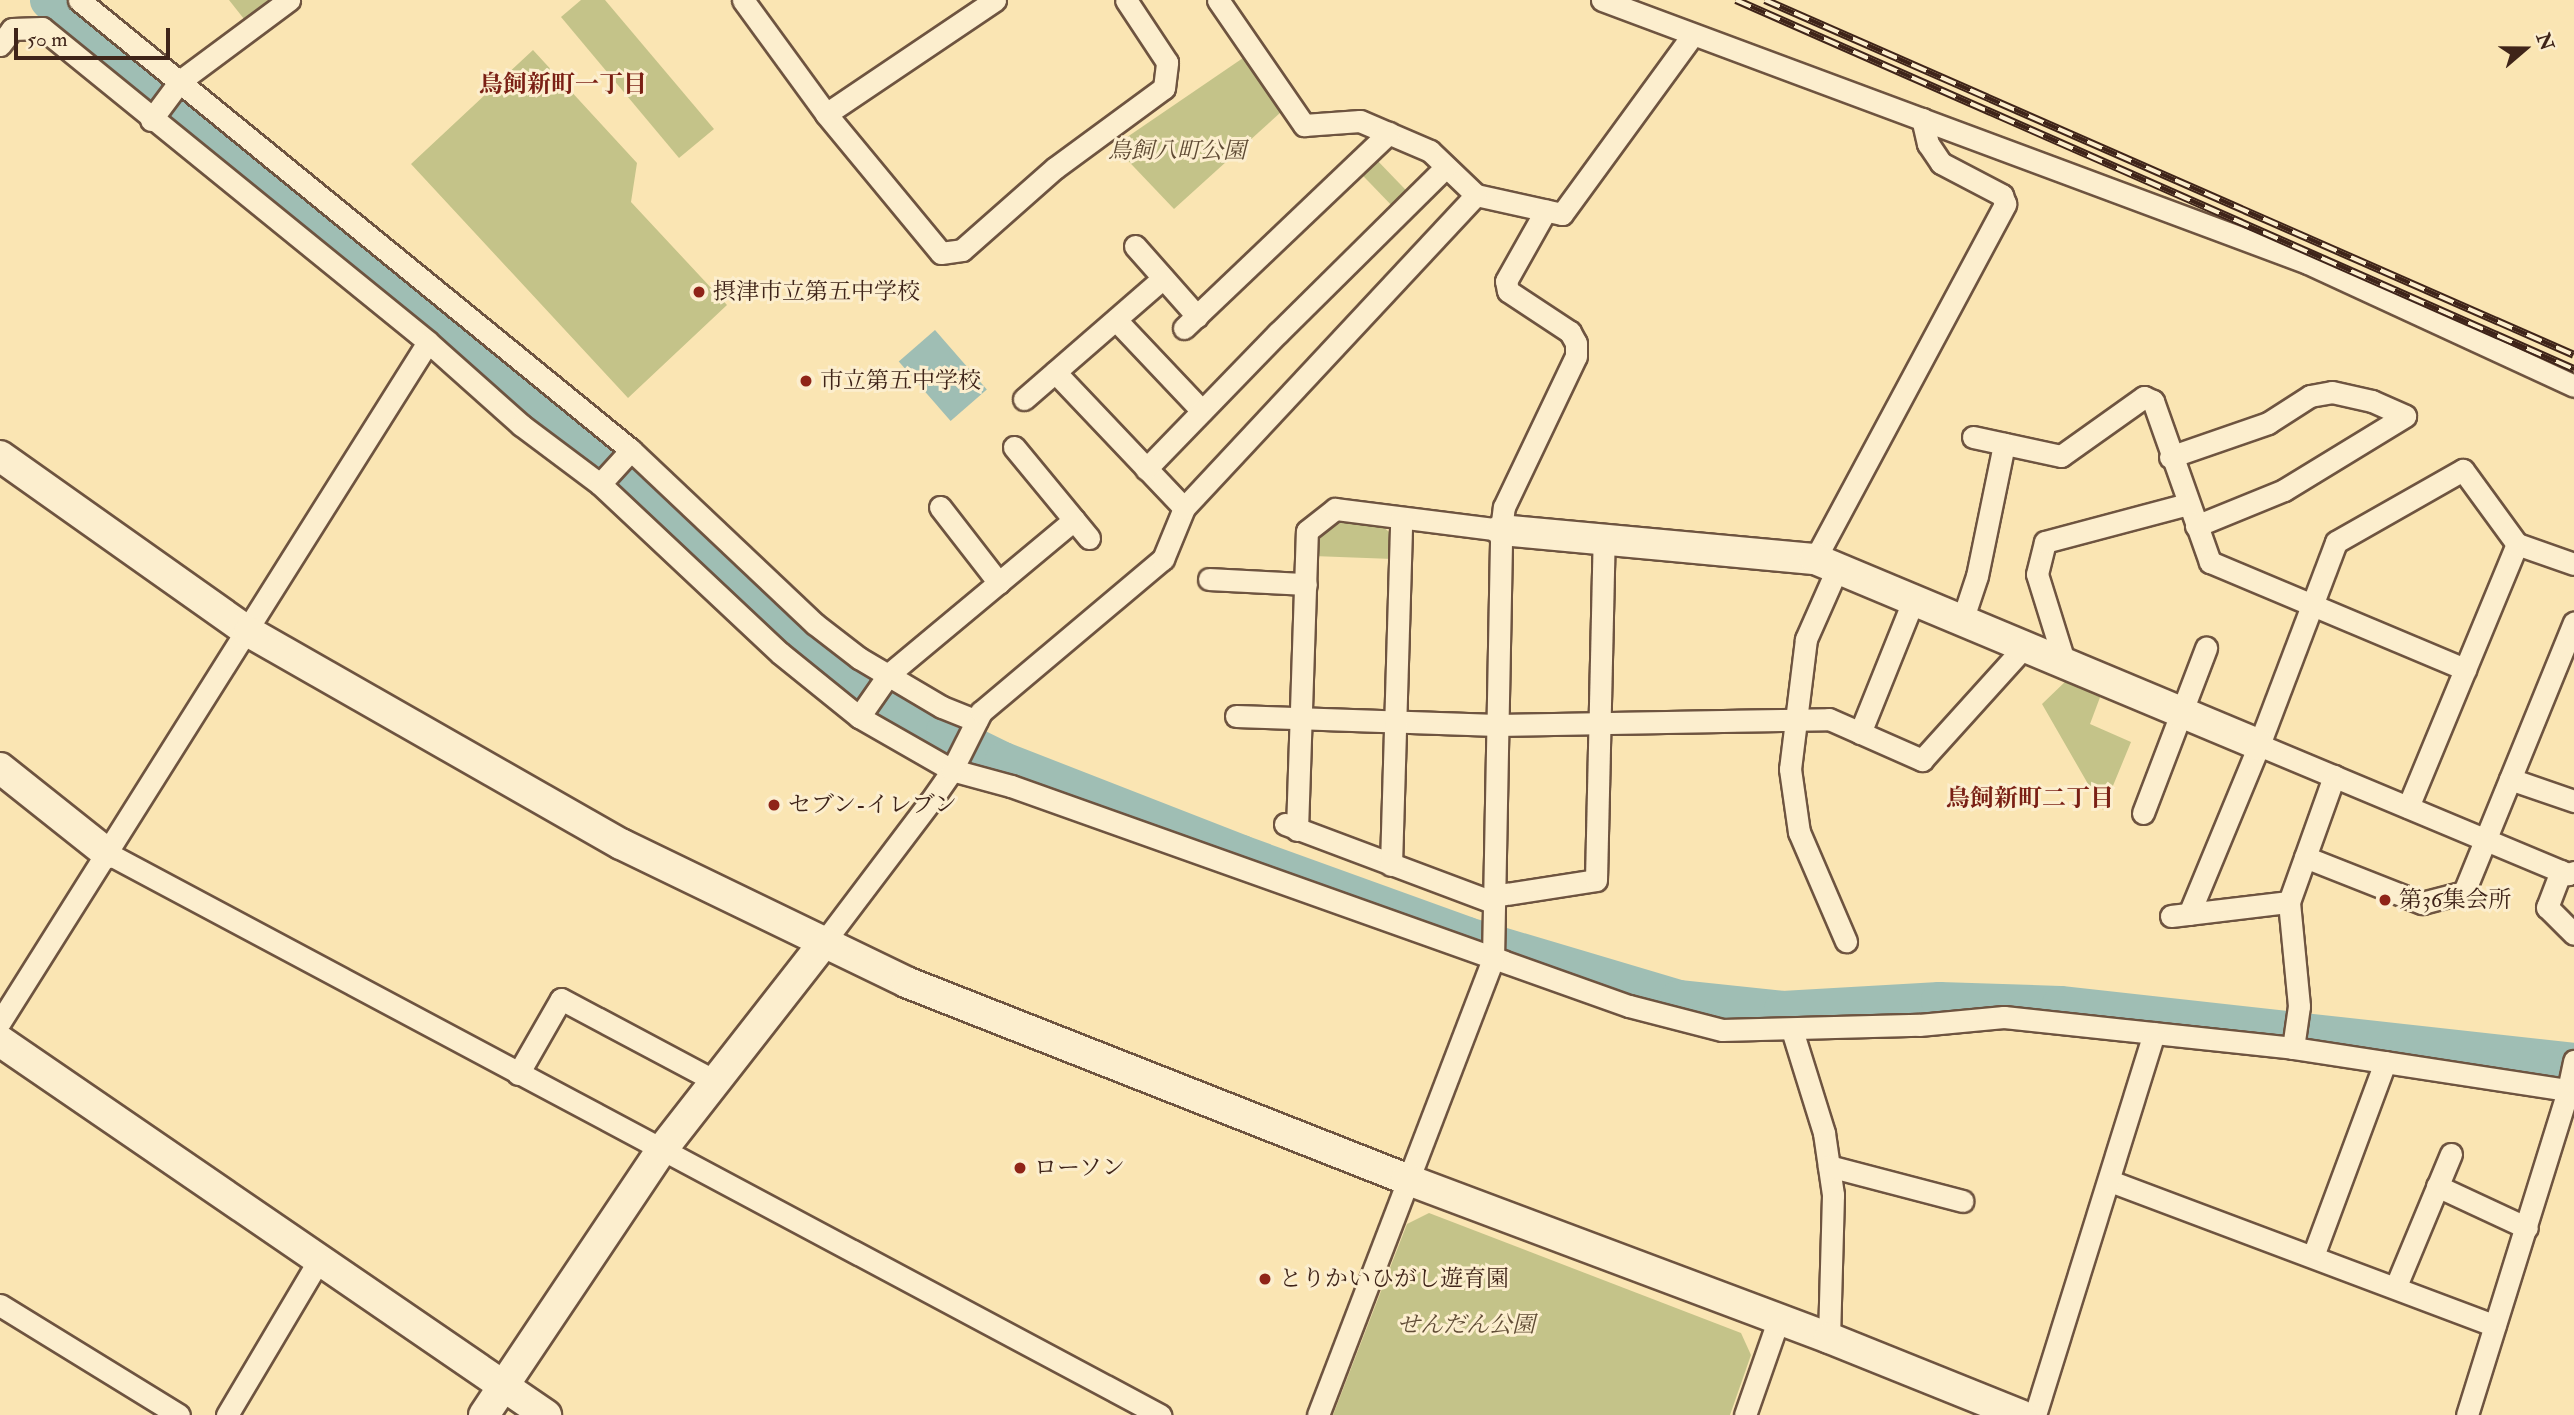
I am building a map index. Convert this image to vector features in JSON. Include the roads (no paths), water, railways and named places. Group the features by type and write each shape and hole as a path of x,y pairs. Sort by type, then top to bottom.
{"street":[{"path":"79,0 631,450 815,624 859,658 975,724"},
{"path":"151,120 180,81 289,0"},
{"path":"743,0 826,114 941,253 962,250 1055,168 1164,88 1167,62 1126,0"},
{"path":"826,114 995,0"},
{"path":"1218,0 1304,125 1360,121 1430,151 1476,195 1562,214 1692,36"},
{"path":"1602,0 1692,36 2308,263 2574,386"},
{"path":"0,45 12,29 43,28 151,120 428,342 521,425 600,484 780,653 859,718 1011,786 1629,1006 1722,1030 1919,1025 2004,1017 2294,1048 2385,1062 2572,1079 2468,1415"},
{"path":"1846,941 1799,832 1790,769 1806,639 1826,564 2005,204 2003,195 1941,163 1928,144 1922,119"},
{"path":"1135,246 1163,278 1191,322 1389,134"},
{"path":"1146,469 1446,167"},
{"path":"485,1415 661,1151 824,942 957,761 981,712 1163,559 1184,508 1476,195"},
{"path":"1318,1415 1406,1179 1493,959 1501,530 1504,507 1576,356 1576,343 1570,332 1508,291 1506,281 1546,210"},
{"path":"1024,399 1163,278"},
{"path":"1116,320 1202,411"},
{"path":"0,1022 248,632 428,342"},
{"path":"1055,372 1184,508"},
{"path":"2171,457 2268,423 2310,396 2332,392 2372,401 2405,416 2284,490 2196,526"},
{"path":"1973,437 2061,456 2144,397 2153,401 2210,562 2465,669"},
{"path":"1962,621 1977,576 2004,444"},
{"path":"1014,447 1089,538"},
{"path":"600,484 631,450"},
{"path":"0,456 248,632 621,844 906,982 1406,1179 1829,1338 2021,1415"},
{"path":"2289,902 2180,915 2259,745 2336,542 2463,470 2516,544 2574,564"},
{"path":"2066,664 2037,574 2045,542 2188,503"},
{"path":"940,507 999,583"},
{"path":"1604,540 1596,880 1493,899 1290,827 1303,716 1307,531 1335,509 1501,530 1604,540 1826,564 2486,840 2567,871 2547,907 2574,934"},
{"path":"1391,865 1401,517"},
{"path":"859,718 889,674 1074,520"},
{"path":"2408,807 2516,544"},
{"path":"1209,579 1306,584"},
{"path":"1860,733 1913,601"},
{"path":"2305,857 2422,903 2463,892 2574,623"},
{"path":"1236,716 1497,724 1829,719 1922,760 2024,647"},
{"path":"2144,813 2184,714 2206,648"},
{"path":"0,768 107,853 1160,1415"},
{"path":"2294,1048 2299,1006 2289,902 2334,776"},
{"path":"2510,779 2574,800"},
{"path":"518,1074 561,999 715,1082"},
{"path":"1792,1030 1824,1133 1833,1195 1829,1338"},
{"path":"2035,1415 2154,1033"},
{"path":"0,1041 546,1415"},
{"path":"2313,1256 2385,1062"},
{"path":"2396,1286 2451,1154"},
{"path":"1829,1166 1962,1201"},
{"path":"2110,1181 2396,1286 2496,1326"},
{"path":"2437,1186 2527,1227"},
{"path":"227,1415 319,1260"},
{"path":"0,1305 179,1415"},
{"path":"1745,1415 1778,1321"}],"water":[{"path":"935,330 987,390 951,421 899,361"}],"waterway":[{"path":"48,0 438,314 636,481 794,629 862,684 944,731 1003,760 1241,853 1467,935 1678,998 1782,1009 1939,1000 2060,1004 2574,1061"}],"railway":[{"path":"1736,0 2574,369"},
{"path":"1765,0 2574,355"}],"place":[{"name":"摂津市立第五中学校","path":"699,292"},
{"name":"市立第五中学校","path":"806,381"},
{"name":"セブン-イレブン","path":"774,805"},
{"name":"第36集会所","path":"2385,900"},
{"name":"ローソン","path":"1020,1168"},
{"name":"とりかいひがし遊育園","path":"1265,1279"}],"district":[{"name":"鳥飼新町一丁目","path":"563,85"},
{"name":"鳥飼新町二丁目","path":"2030,799"}],"park label":[{"name":"鳥飼八町公園","path":"1177,151"},
{"name":"せんだん公園","path":"1466,1325"}]}
